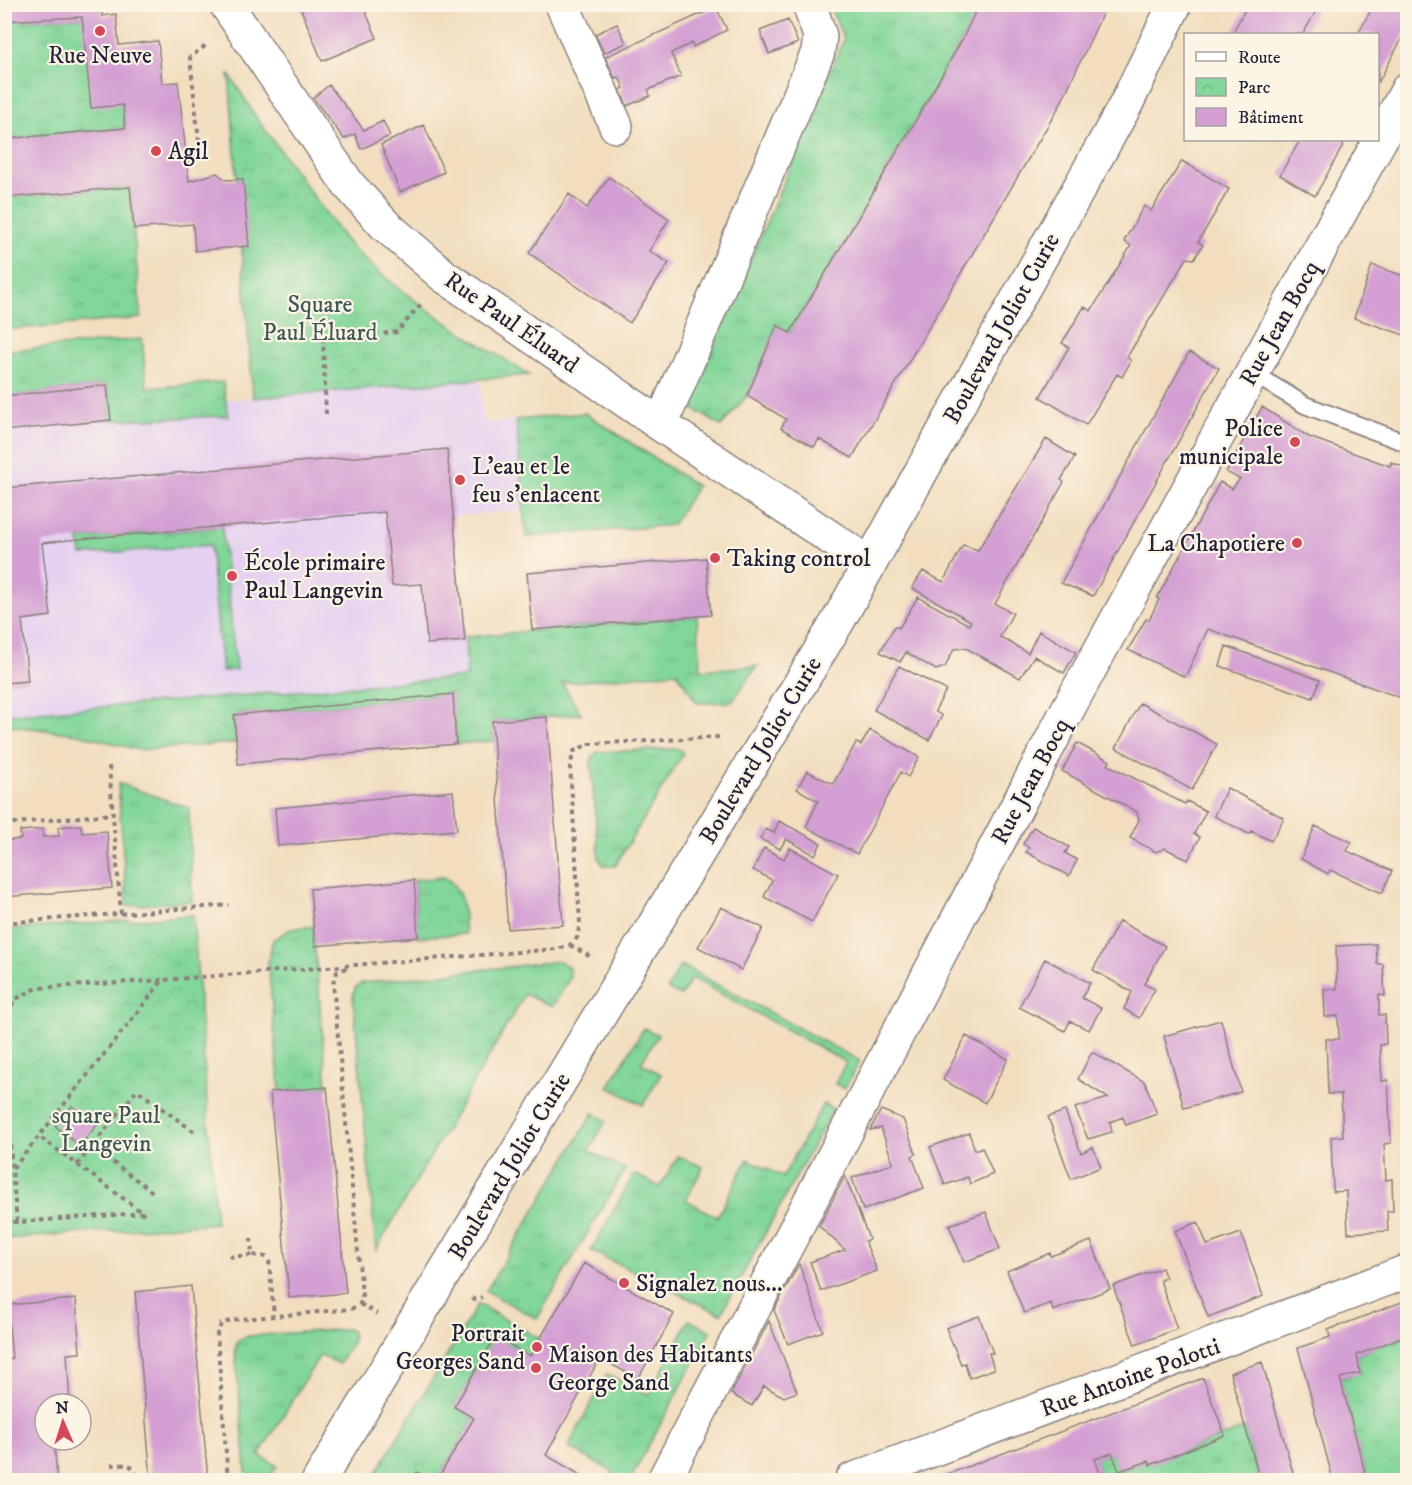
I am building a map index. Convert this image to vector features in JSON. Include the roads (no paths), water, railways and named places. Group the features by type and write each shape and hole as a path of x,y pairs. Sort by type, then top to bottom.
{"street":[{"name":"Rue Paul Éluard","path":"226,4 348,184 385,225 444,276 870,564"},
{"path":"562,4 616,126"},
{"path":"662,425 818,52 820,36 809,4"},
{"name":"Boulevard Joliot Curie","path":"319,1480 838,621 1125,106 1175,4"},
{"name":"Rue Jean Bocq","path":"1379,140 1407,89"},
{"name":"Rue Jean Bocq","path":"664,1480 1063,718 1379,141"},
{"name":"Rue Antoine Polotti","path":"852,1480 1407,1271"}],"lane":[{"path":"1252,373 1305,405 1401,441"}],"place":[{"name":"Rue Neuve","path":"100,31"},
{"name":"Agil","path":"156,151"},
{"name":"Police municipale","path":"1295,442"},
{"name":"L'eau et le feu s'enlacent","path":"460,480"},
{"name":"La Chapotiere","path":"1297,543"},
{"name":"Taking control","path":"715,558"},
{"name":"École primaire Paul Langevin","path":"232,576"},
{"name":"Signalez nous...","path":"624,1283"},
{"name":"Portrait Georges Sand","path":"537,1347"},
{"name":"Maison des Habitants George Sand","path":"536,1368"}],"park label":[{"name":"Square Paul Éluard","path":"320,318"},
{"name":"square Paul Langevin","path":"106,1129"}]}
